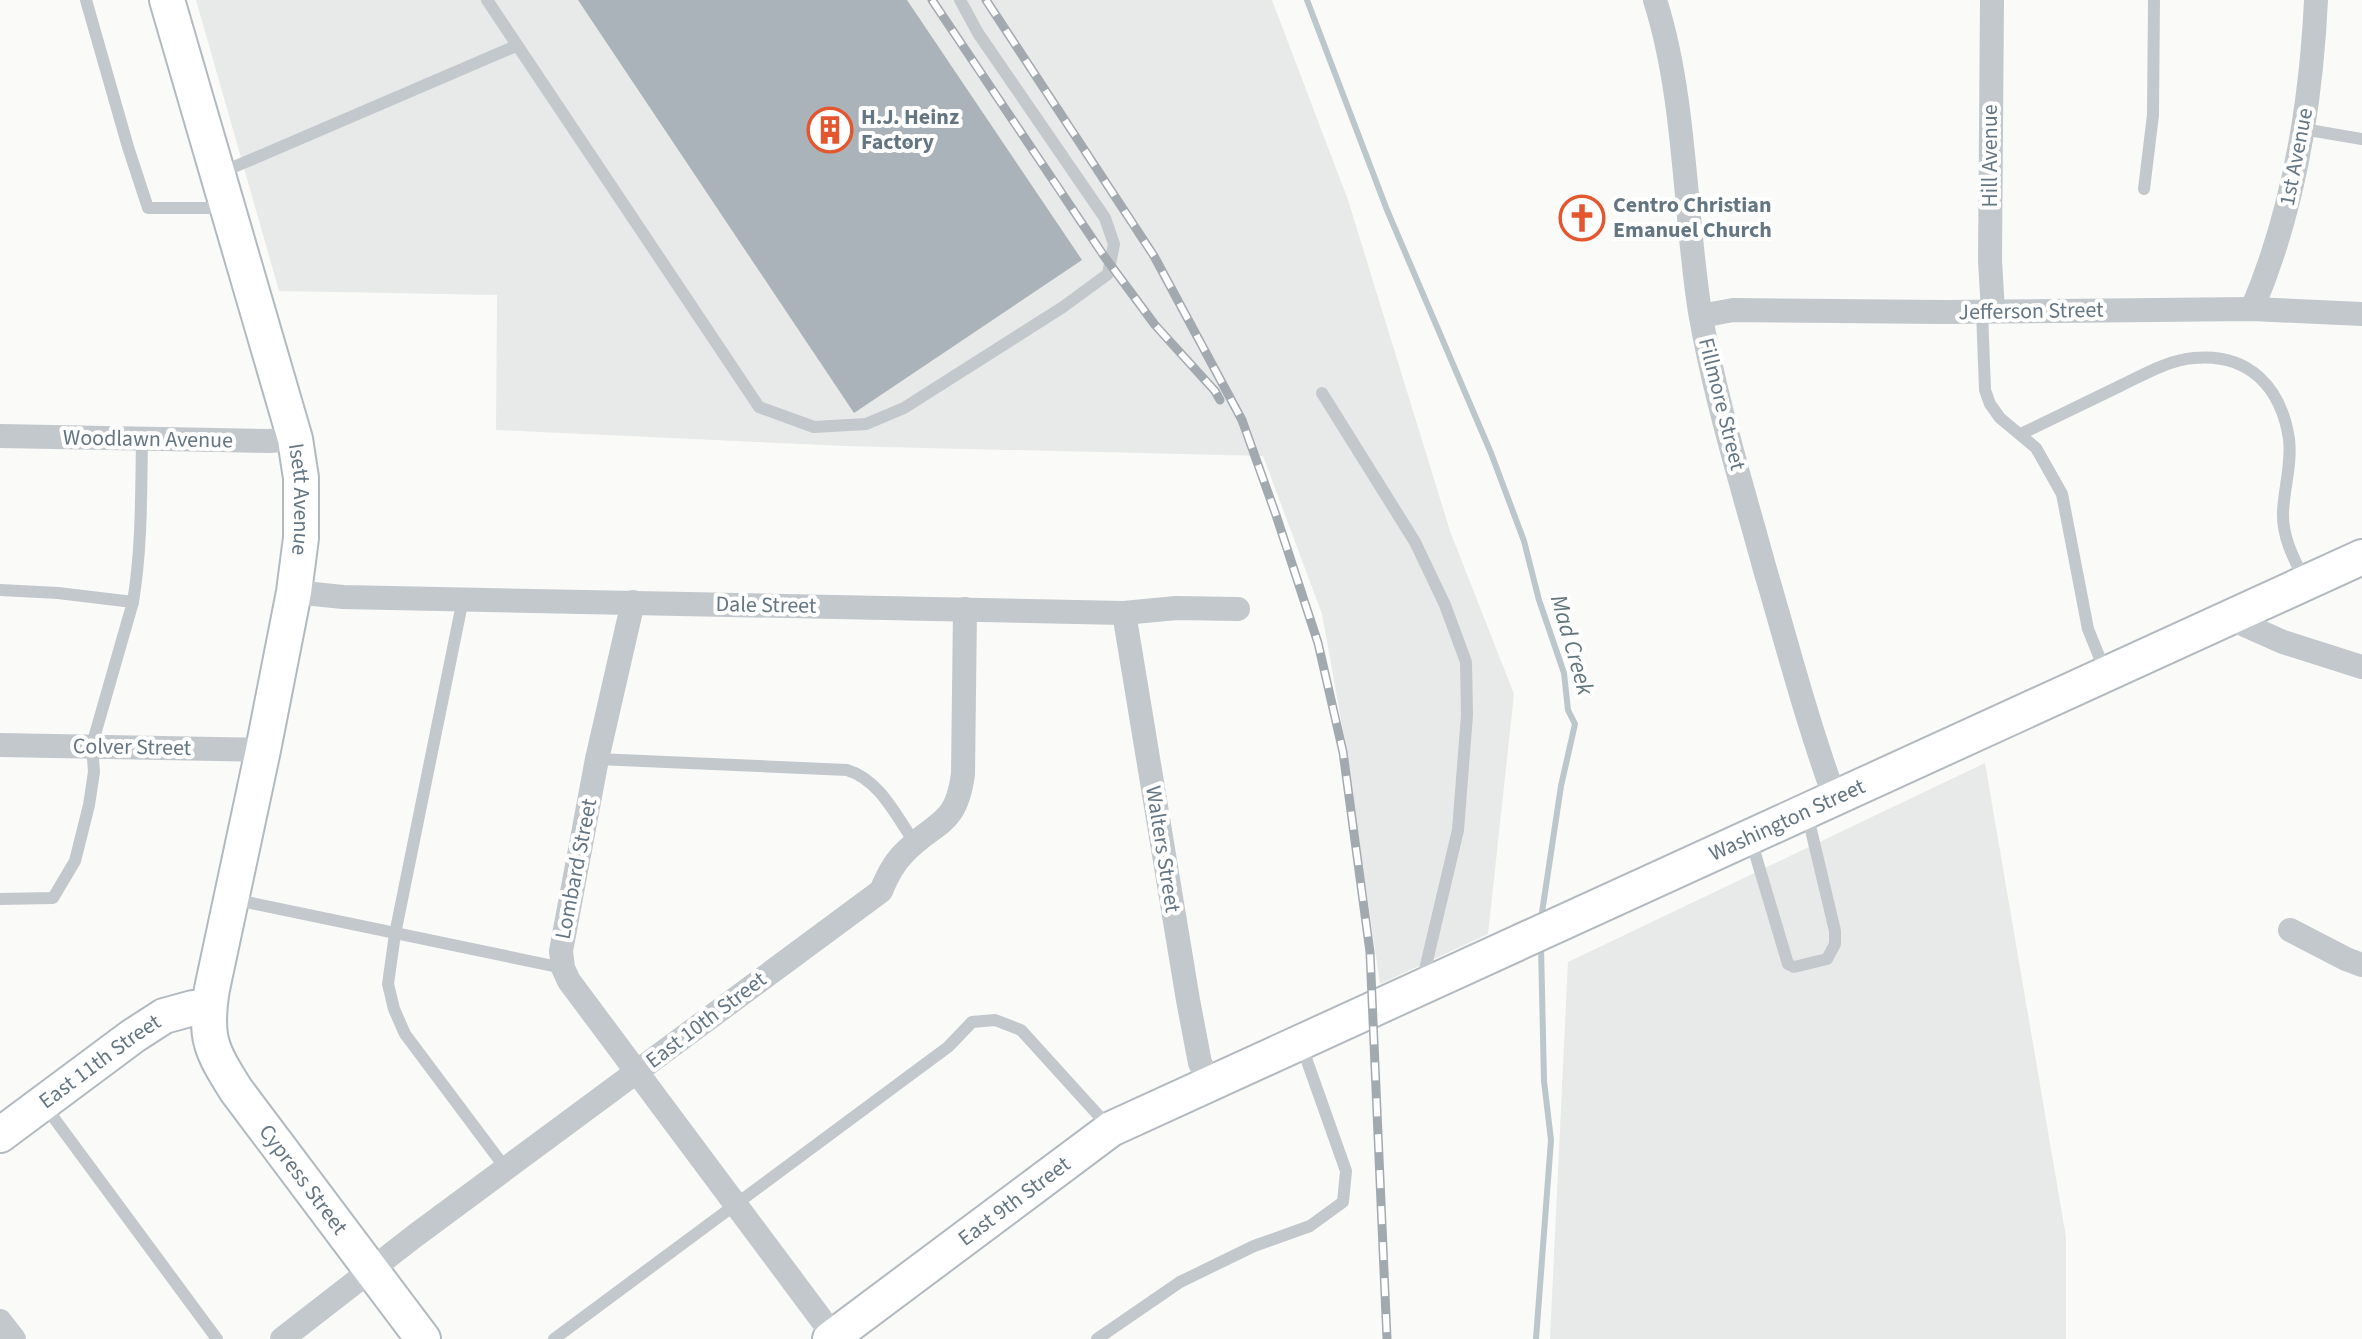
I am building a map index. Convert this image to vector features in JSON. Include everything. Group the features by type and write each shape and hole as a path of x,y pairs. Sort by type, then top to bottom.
{"main road":[{"name":"Isett Avenue","path":"167,0 295,439 301,478 301,538 294,592 209,1008"},
{"name":"Washington Street","path":"1211,1083 2362,557"},
{"name":"East 11th Street","path":"0,1135 164,1016 193,1008 209,1008"},
{"name":"Cypress Street","path":"209,1008 209,1039 236,1090 423,1339"},
{"name":"East 9th Street","path":"834,1338 1111,1129 1211,1083"}],"street":[{"name":"Fillmore Street","path":"1655,0 1668,49 1677,107 1690,248 1701,316 1736,465 1816,747 1821,805"},
{"name":"Hill Avenue","path":"1988,311 1992,0"},
{"name":"1st Avenue","path":"2252,309 2280,235 2303,129 2316,0"},
{"name":"Jefferson Street","path":"1701,316 1733,310 2252,309 2362,314"},
{"name":"Woodlawn Avenue","path":"0,436 295,439"},
{"name":"Dale Street","path":"294,592 343,597 1124,613 1176,608 1238,609"},
{"name":"Lombard Street","path":"633,602 597,759 561,951 563,968 569,981 834,1338"},
{"name":"East 10th Street","path":"282,1339 881,891 891,869 915,843 944,821 961,793 965,609"},
{"name":"Walters Street","path":"1124,613 1188,1000 1200,1063 1211,1083"},
{"path":"2229,618 2283,642 2362,667"},
{"name":"Colver Street","path":"0,745 263,750"},
{"path":"2290,930 2362,965"}],"lane":[{"path":"86,0 148,208 226,208"},
{"path":"487,0 759,407 814,427 866,424 904,408 1063,307 1108,274 1111,266 1114,244 1105,218 978,33 960,0"},
{"path":"2144,189 2153,115 2154,0"},
{"path":"217,174 516,46"},
{"path":"2303,129 2362,139"},
{"path":"1988,311 1985,390 2000,418 2036,448 2062,494 2088,629 2107,674"},
{"path":"2021,434 2167,365 2194,358 2225,360 2248,367 2266,383 2285,422 2289,442 2283,516 2285,534 2306,583"},
{"path":"1322,393 1415,542 1445,605 1466,662 1467,715 1458,830 1421,986"},
{"path":"0,899 53,898 75,861 94,772 92,745 133,602 141,539 142,439"},
{"path":"0,590 133,602"},
{"path":"463,599 395,934 388,984 405,1034 506,1169"},
{"path":"597,759 847,770 862,775 879,791 915,843"},
{"path":"1751,836 1788,964 1794,967 1827,959 1835,944 1835,931 1821,805"},
{"path":"232,899 563,968"},
{"path":"554,1339 948,1047 972,1022 995,1020 1021,1030 1111,1129"},
{"path":"1097,1339 1180,1282 1254,1246 1310,1226 1343,1202 1346,1171 1300,1042"},
{"path":"43,1103 217,1339"}],"shaded area":[{"path":"196,0 1272,0 1348,200 1450,531 1514,694 1488,934 1380,984 1344,736 1322,614 1263,456 844,446 496,430 497,295 279,291"},
{"path":"1985,763 2066,1237 2066,1339 1550,1339 1568,962"}],"building":[{"name":"H.J. Heinz Factory","path":"578,0 907,0 1082,260 854,413"}],"waterway":[{"name":"Mad Creek","path":"1307,0 1387,210 1491,453 1524,541 1539,600 1564,673 1568,710 1575,724 1561,786 1541,919"},
{"name":"Mad Creek","path":"1536,1339 1551,1140 1544,1081 1541,946"}],"railway":[{"path":"932,0 1104,256 1155,325 1220,400"},
{"path":"986,0 1154,256 1242,420 1318,643 1343,752 1370,952 1387,1339"}],"place":[{"name":"H.J. Heinz Factory","path":"830,130"},
{"name":"Centro Christian Emanuel Church","path":"1582,218"}]}
